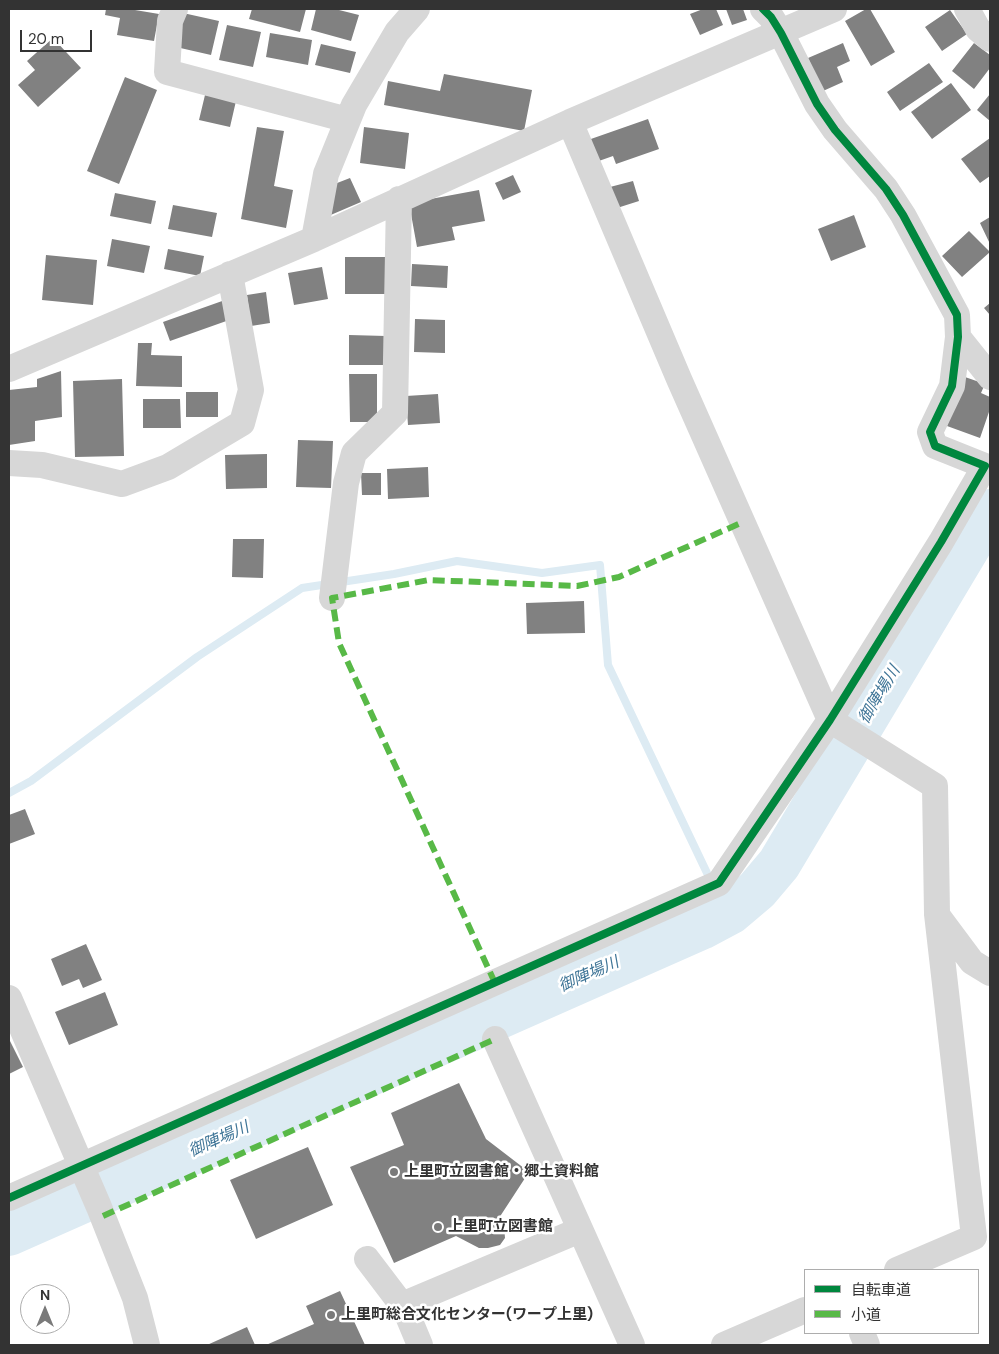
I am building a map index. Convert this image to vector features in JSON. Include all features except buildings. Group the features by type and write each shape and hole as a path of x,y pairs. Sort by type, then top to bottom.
{"street":[{"path":"175,9 170,21 167,72 348,120"},
{"path":"314,239 326,174 354,105 396,32 417,9"},
{"path":"9,1198 719,883 834,722 985,466 935,446 930,432 952,386 958,337 958,315 903,215 886,189 835,130 817,104 781,32 772,17 763,9"},
{"path":"9,369 314,239 570,122 834,9"},
{"path":"967,9 978,28 990,39"},
{"path":"570,122 675,370 834,722 935,786 937,914 974,1237 899,1269"},
{"path":"332,598 346,483 354,453 395,413 399,199"},
{"path":"9,463 42,465 122,484 168,467 242,423 251,390 230,274"},
{"path":"958,337 990,377"},
{"path":"937,914 972,962 990,973"},
{"path":"10,1005 99,1207 135,1298 147,1345"},
{"path":"495,1039 632,1345"},
{"path":"402,1305 580,1230"},
{"path":"367,1259 402,1305 420,1345"},
{"path":"724,1345 804,1310"}],"waterway":[{"name":"御陣場川","path":"9,1234 701,928 731,912 757,890 779,864 990,511"},
{"path":"9,793 31,781 197,657 302,588 394,574 457,561 542,573 600,565 608,665 707,873"},
{"path":"722,897 731,912"}],"marked path":[{"path":"495,983 339,643 332,598 429,580 577,586 619,577 743,522"},
{"path":"103,1216 495,1039"}],"cycle path":[{"path":"9,1198 719,883 830,720 941,542 985,466 935,446 930,432 952,386 958,337 957,315 903,215 886,189 835,130 817,104 781,33 771,17 763,9"}],"place":[{"name":"上里町立図書館・郷土資料館","path":"394,1172"},
{"name":"上里町立図書館","path":"438,1227"},
{"name":"上里町総合文化センター(ワープ上里)","path":"331,1315"}]}
